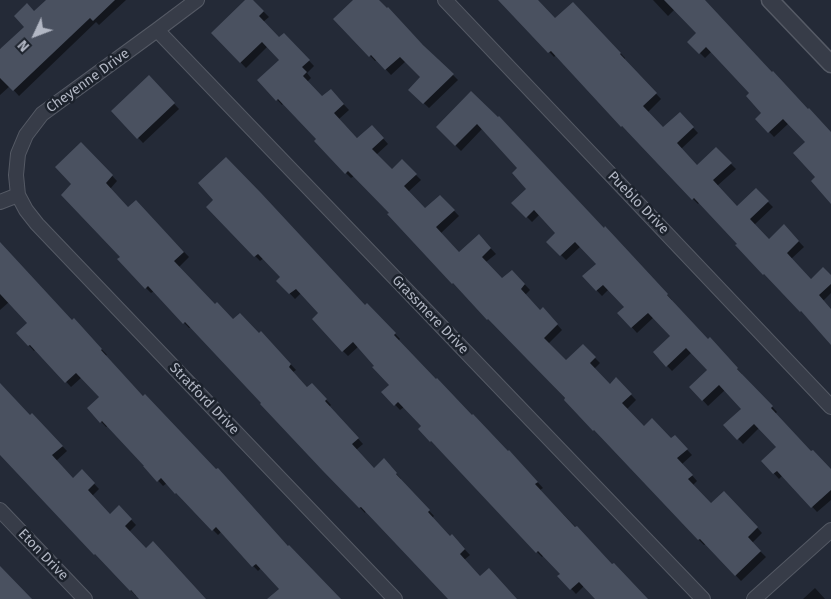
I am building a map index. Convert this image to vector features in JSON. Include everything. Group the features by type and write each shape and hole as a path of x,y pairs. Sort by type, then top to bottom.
{"street":[{"name":"Cheyenne Drive","path":"18,196 16,175 18,154 26,135 42,114 197,0"},
{"name":"Pueblo Drive","path":"445,0 831,407"},
{"path":"770,0 831,64"},
{"name":"Grassmere Drive","path":"157,30 704,599"},
{"path":"0,202 18,196"},
{"name":"Stratford Drive","path":"18,196 37,224 395,599"},
{"name":"Eton Drive","path":"0,510 85,599"},
{"path":"754,599 831,530"}],"building":[{"path":"46,0 115,0 93,21 90,18 13,91 0,78 0,49 24,27 14,16 27,3 34,11"},
{"path":"245,0 253,0 264,11 259,16 279,37 284,33 310,60 302,67 307,72 303,76 322,96 331,89 344,104 334,113 357,138 372,125 384,138 372,149 392,169 402,159 417,174 404,186 425,208 440,195 455,210 436,227 459,252 479,234 491,248 482,257 502,278 512,270 525,284 521,289 540,310 543,307 558,324 544,338 566,360 583,344 596,357 590,363 610,384 616,377 632,394 622,403 644,426 652,418 671,438 675,435 688,449 677,458 693,475 688,479 711,503 724,491 758,527 748,537 761,551 735,576 593,431 564,400 565,398 452,284 387,214 389,213 348,171 345,174 314,141 316,139 257,80 279,60 262,42 240,63 211,33"},
{"path":"353,0 379,0 454,74 423,104 408,90 420,77 400,57 385,70 371,55 369,57 333,19"},
{"path":"498,0 538,0 555,18 573,2 657,93 643,106 663,127 680,112 694,127 677,143 697,165 716,147 732,163 713,180 737,206 756,188 769,201 750,219 769,239 784,224 799,241 787,253 811,279 823,267 831,275 831,284 819,295 831,309 831,345 801,311 735,245 737,244 694,198 692,200 551,51 548,53"},
{"path":"664,0 705,0 831,132 831,204 811,181 815,177 793,153 805,142 783,119 768,133 755,119 761,113 746,96 749,93 706,47 699,54 687,42 696,33"},
{"path":"149,75 175,103 137,139 111,111"},
{"path":"471,91 499,116 604,228 605,226 708,339 710,337 737,369 773,406 771,408 811,451 813,450 831,469 831,490 811,508 777,471 773,474 761,461 776,447 754,424 737,440 723,425 741,409 719,385 702,401 689,387 707,370 686,348 666,367 653,352 670,336 648,313 631,328 617,313 624,307 603,285 596,291 582,276 596,264 575,242 560,256 546,242 555,233 534,210 526,218 511,203 526,189 512,173 517,168 477,124 455,146 436,127"},
{"path":"81,142 113,175 106,183 128,207 136,200 184,252 174,261 215,304 217,302 233,319 240,313 259,333 261,331 291,364 289,367 307,387 312,383 327,399 325,401 359,438 352,444 374,468 384,458 396,474 430,510 428,512 465,549 460,554 480,576 489,568 517,599 448,599 361,507 359,508 323,471 185,322 183,324 148,286 145,289 117,259 120,257 61,195 71,184 55,167"},
{"path":"226,157 365,305 367,303 396,333 394,335 436,379 509,450 538,482 535,484 575,527 577,526 648,599 595,599 579,582 570,590 557,576 560,574 538,551 536,553 418,429 421,426 398,402 394,406 381,392 389,385 353,342 342,352 312,319 318,313 296,289 289,294 276,281 280,277 258,254 254,257 206,207 213,200 198,183"},
{"path":"0,242 72,320 74,318 143,396 145,394 216,469 218,468 288,546 341,599 267,599 279,589 256,564 252,567 216,527 212,531 161,478 157,482 102,421 100,423 87,408 99,397 76,373 65,383 30,345 28,346 16,333 27,323 0,294"},
{"path":"0,383 63,446 52,455 73,478 82,469 95,483 88,490 110,514 119,505 132,519 125,526 146,548 153,541 206,599 139,599 94,555 0,455"},
{"path":"0,566 32,599 0,599"}]}
